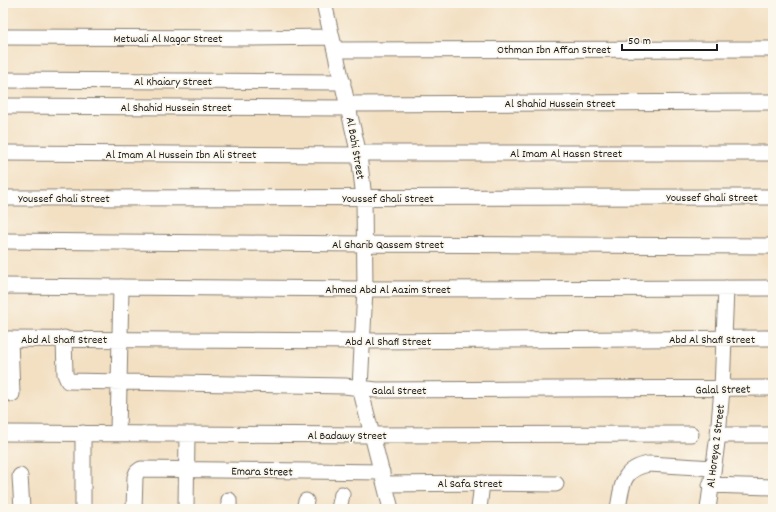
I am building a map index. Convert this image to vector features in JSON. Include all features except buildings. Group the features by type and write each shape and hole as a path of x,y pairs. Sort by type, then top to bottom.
{"street":[{"name":"Al Bahi Street","path":"324,3 359,154 364,198 365,244 364,341 360,388 391,509"},
{"name":"Metwali Al Nagar Street","path":"3,37 246,38 334,44"},
{"name":"Othman Ibn Affan Street","path":"334,44 773,49"},
{"name":"Al Khaiary Street","path":"3,80 343,82"},
{"name":"Al Shahid Hussein Street","path":"3,106 348,106 773,102"},
{"name":"Al Imam Al Hussein Ibn Ali Street","path":"3,153 359,154"},
{"name":"Al Imam Al Hassn Street","path":"359,154 773,153"},
{"name":"Youssef Ghali Street","path":"3,198 773,197"},
{"name":"Al Gharib Qassem Street","path":"3,241 773,246"},
{"name":"Ahmed Abd Al Aazim Street","path":"3,286 365,289 773,288"},
{"path":"118,433 121,287"},
{"name":"Al Horeya 2 Street","path":"708,509 710,485 718,435 722,389 726,288"},
{"path":"7,338 12,394"},
{"name":"Abd Al Shafi Street","path":"7,338 364,341 773,338"},
{"name":"Galal Street","path":"64,338 65,374 68,381 345,386 376,390 773,388"},
{"name":"Al Badawy Street","path":"3,433 372,435 691,434"},
{"path":"83,433 83,509"},
{"path":"186,509 188,434"},
{"path":"718,435 773,435"},
{"path":"618,509 623,481 627,474 641,465 649,464 713,468"},
{"name":"Emara Street","path":"134,509 134,477 137,472 141,470 187,470 384,478"},
{"path":"20,476 22,509"},
{"name":"Al Safa Street","path":"384,478 482,483 556,484"},
{"path":"479,509 482,483"},
{"path":"710,485 773,487"}]}
